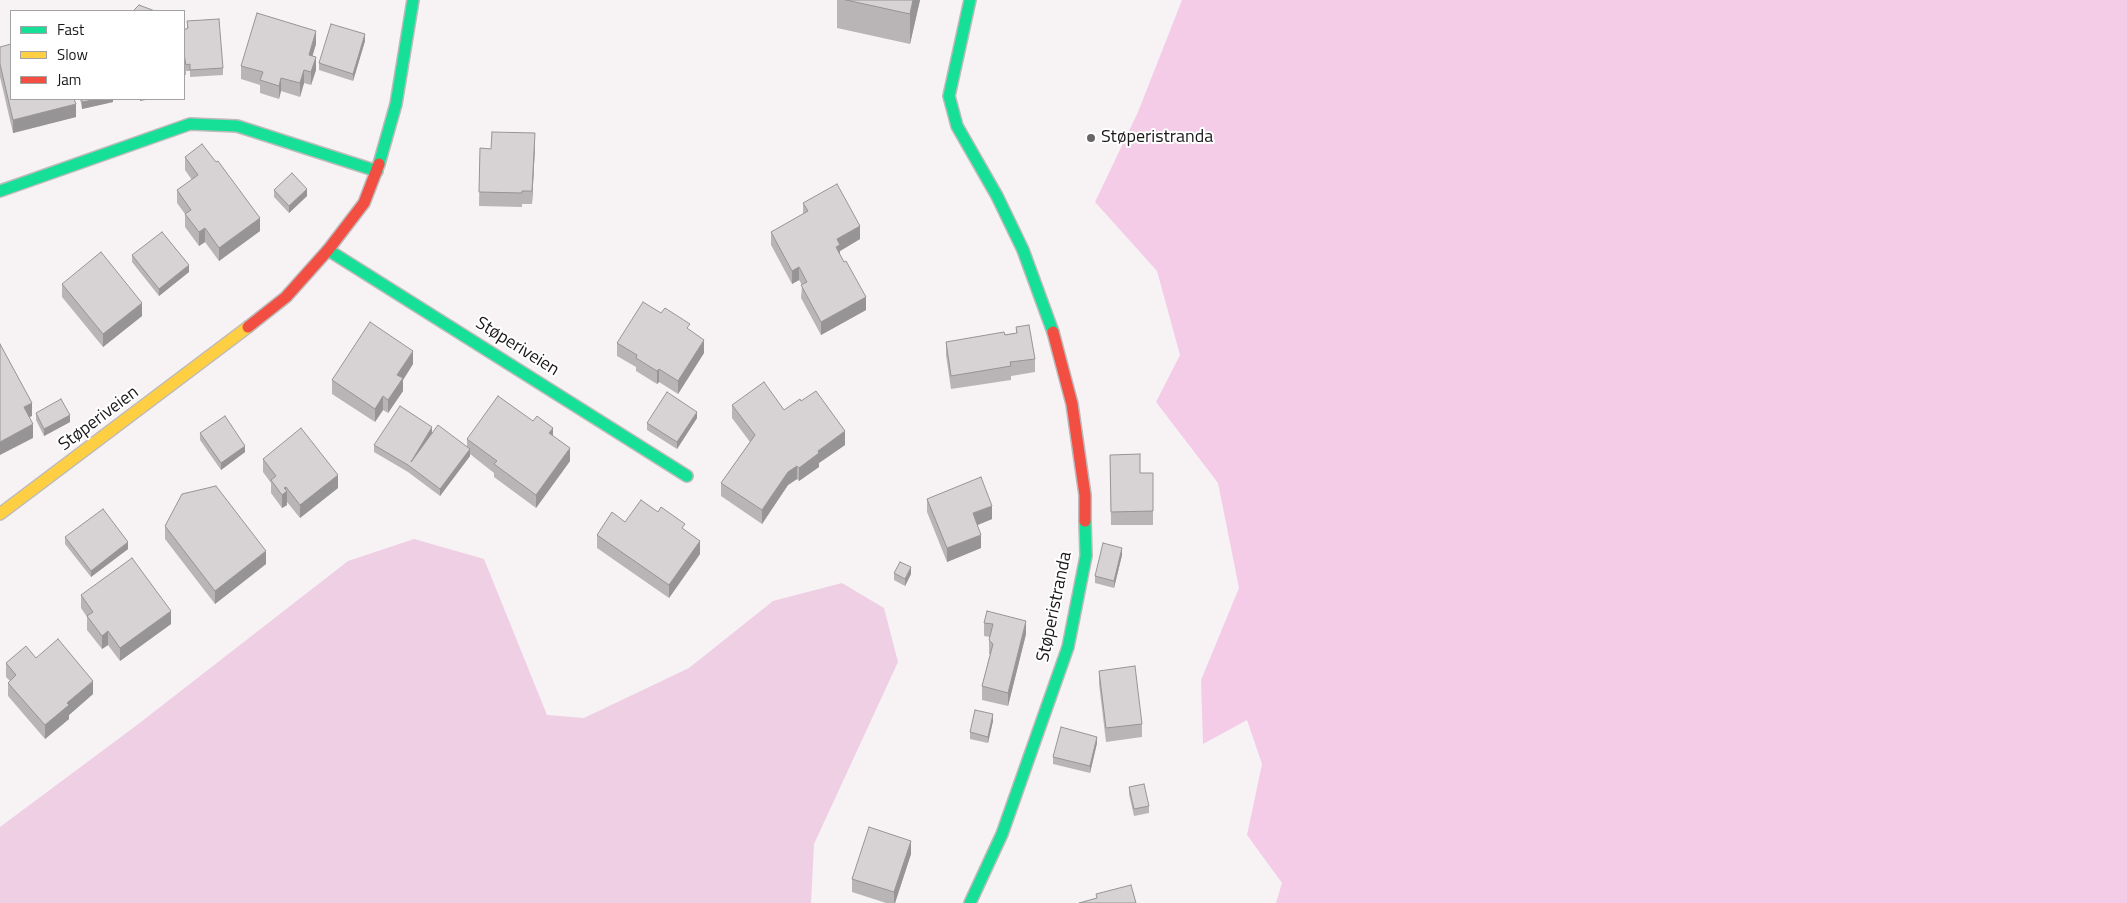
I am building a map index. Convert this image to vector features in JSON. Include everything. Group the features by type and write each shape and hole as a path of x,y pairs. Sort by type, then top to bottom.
{"street":[{"name":"Støperiveien","path":"0,514 211,357 286,297 328,250 364,203 376,171 396,104 413,0"},
{"name":"Støperistranda","path":"970,0 949,96 956,126 997,196 1018,241 1052,328 1072,404 1085,495 1086,556 1068,647 1002,834 970,903"},
{"path":"0,192 190,124 237,126 376,171"},
{"name":"Støperiveien","path":"328,250 687,476"}],"shaded area":[{"path":"1182,0 2127,0 2127,903 1276,903 1282,883 1247,835 1262,764 1247,720 1203,744 1201,680 1239,588 1218,483 1156,402 1180,355 1157,271 1095,202 1138,112"},
{"path":"414,539 484,559 547,715 584,718 689,668 773,601 842,583 884,608 898,662 814,844 811,903 0,903 0,827 137,725 348,561"}],"building":[{"path":"846,0 913,0 910,14"},
{"path":"139,5 152,10 134,10"},
{"path":"257,13 316,31 309,55 316,57 311,72 304,70 300,83 281,78 279,86 260,80 263,72 241,66"},
{"path":"219,19 223,68 190,70 190,64 186,65 185,30 188,28 187,21"},
{"path":"331,24 365,34 353,74 319,63"},
{"path":"10,44 10,100 74,100 76,104 13,120 0,64 0,47"},
{"path":"492,132 535,133 532,191 522,191 522,193 479,192 480,148 491,149"},
{"path":"202,144 216,162 218,161 260,218 219,248 205,228 199,232 185,214 191,210 177,190 198,175 185,157"},
{"path":"292,173 307,189 289,206 274,190"},
{"path":"837,184 860,226 837,239 840,245 836,247 866,297 821,322 801,285 807,282 799,267 792,271 771,232 808,211 803,203"},
{"path":"162,232 189,265 159,289 132,255"},
{"path":"101,252 142,303 103,334 62,284"},
{"path":"643,302 661,313 665,308 690,324 687,328 704,340 678,381 636,358 637,355 617,343"},
{"path":"370,322 413,351 397,375 403,378 388,400 383,396 375,409 332,380"},
{"path":"1029,325 1035,359 1010,362 1011,366 951,376 946,342 1004,332 1005,335 1017,333 1016,327"},
{"path":"0,344 32,403 24,407 33,424 0,442"},
{"path":"764,382 784,410 816,391 845,431 799,468 797,466 788,472 762,510 721,483 755,435 732,405"},
{"path":"667,392 697,412 677,442 647,423"},
{"path":"498,396 533,421 537,416 553,428 549,433 570,448 536,495 494,464 497,461 467,439"},
{"path":"61,399 70,415 44,429 36,413"},
{"path":"400,406 432,427 411,462 438,425 470,449 440,489 408,465 374,445"},
{"path":"225,416 245,446 221,463 200,433"},
{"path":"301,428 338,475 300,505 286,487 284,488 287,491 282,495 271,480 276,476 263,459"},
{"path":"1140,454 1140,473 1153,473 1153,511 1111,512 1110,455"},
{"path":"981,477 992,506 973,513 981,535 947,548 927,499"},
{"path":"216,486 266,551 215,591 165,526 182,494"},
{"path":"641,500 658,512 661,507 685,524 682,528 700,541 669,585 597,535 612,512 625,522"},
{"path":"103,509 128,542 91,571 65,537"},
{"path":"1103,543 1122,548 1114,581 1095,576"},
{"path":"132,558 171,611 120,648 108,631 102,636 87,616 93,612 81,595"},
{"path":"900,562 911,567 905,579 894,573"},
{"path":"987,611 1026,621 1008,693 982,686 993,644 989,640 993,624 984,623"},
{"path":"58,639 93,681 45,725 8,683 16,675 6,663 26,646 36,658"},
{"path":"1135,666 1142,724 1106,728 1099,671"},
{"path":"975,710 993,714 988,737 970,732"},
{"path":"1061,727 1097,737 1090,766 1053,757"},
{"path":"1144,784 1149,806 1134,809 1129,787"},
{"path":"869,827 911,841 894,892 852,879"},
{"path":"1131,885 1136,903 1079,903 1097,898 1096,894"}],"traffic: fast":[{"path":"379,164 396,104 413,0"},
{"path":"970,0 949,96 957,126 997,196 1023,250 1053,332"},
{"path":"0,191 190,124 237,126 377,171"},
{"path":"328,250 687,476"},
{"path":"970,903 1002,834 1068,647 1086,556 1085,521"}],"traffic: slow":[{"path":"0,514 248,327"}],"traffic: jam":[{"path":"248,327 286,297 328,250 364,203 379,164"},
{"path":"1053,332 1072,404 1085,495 1085,521"}],"place":[{"name":"Støperistranda","path":"1091,138"}]}
